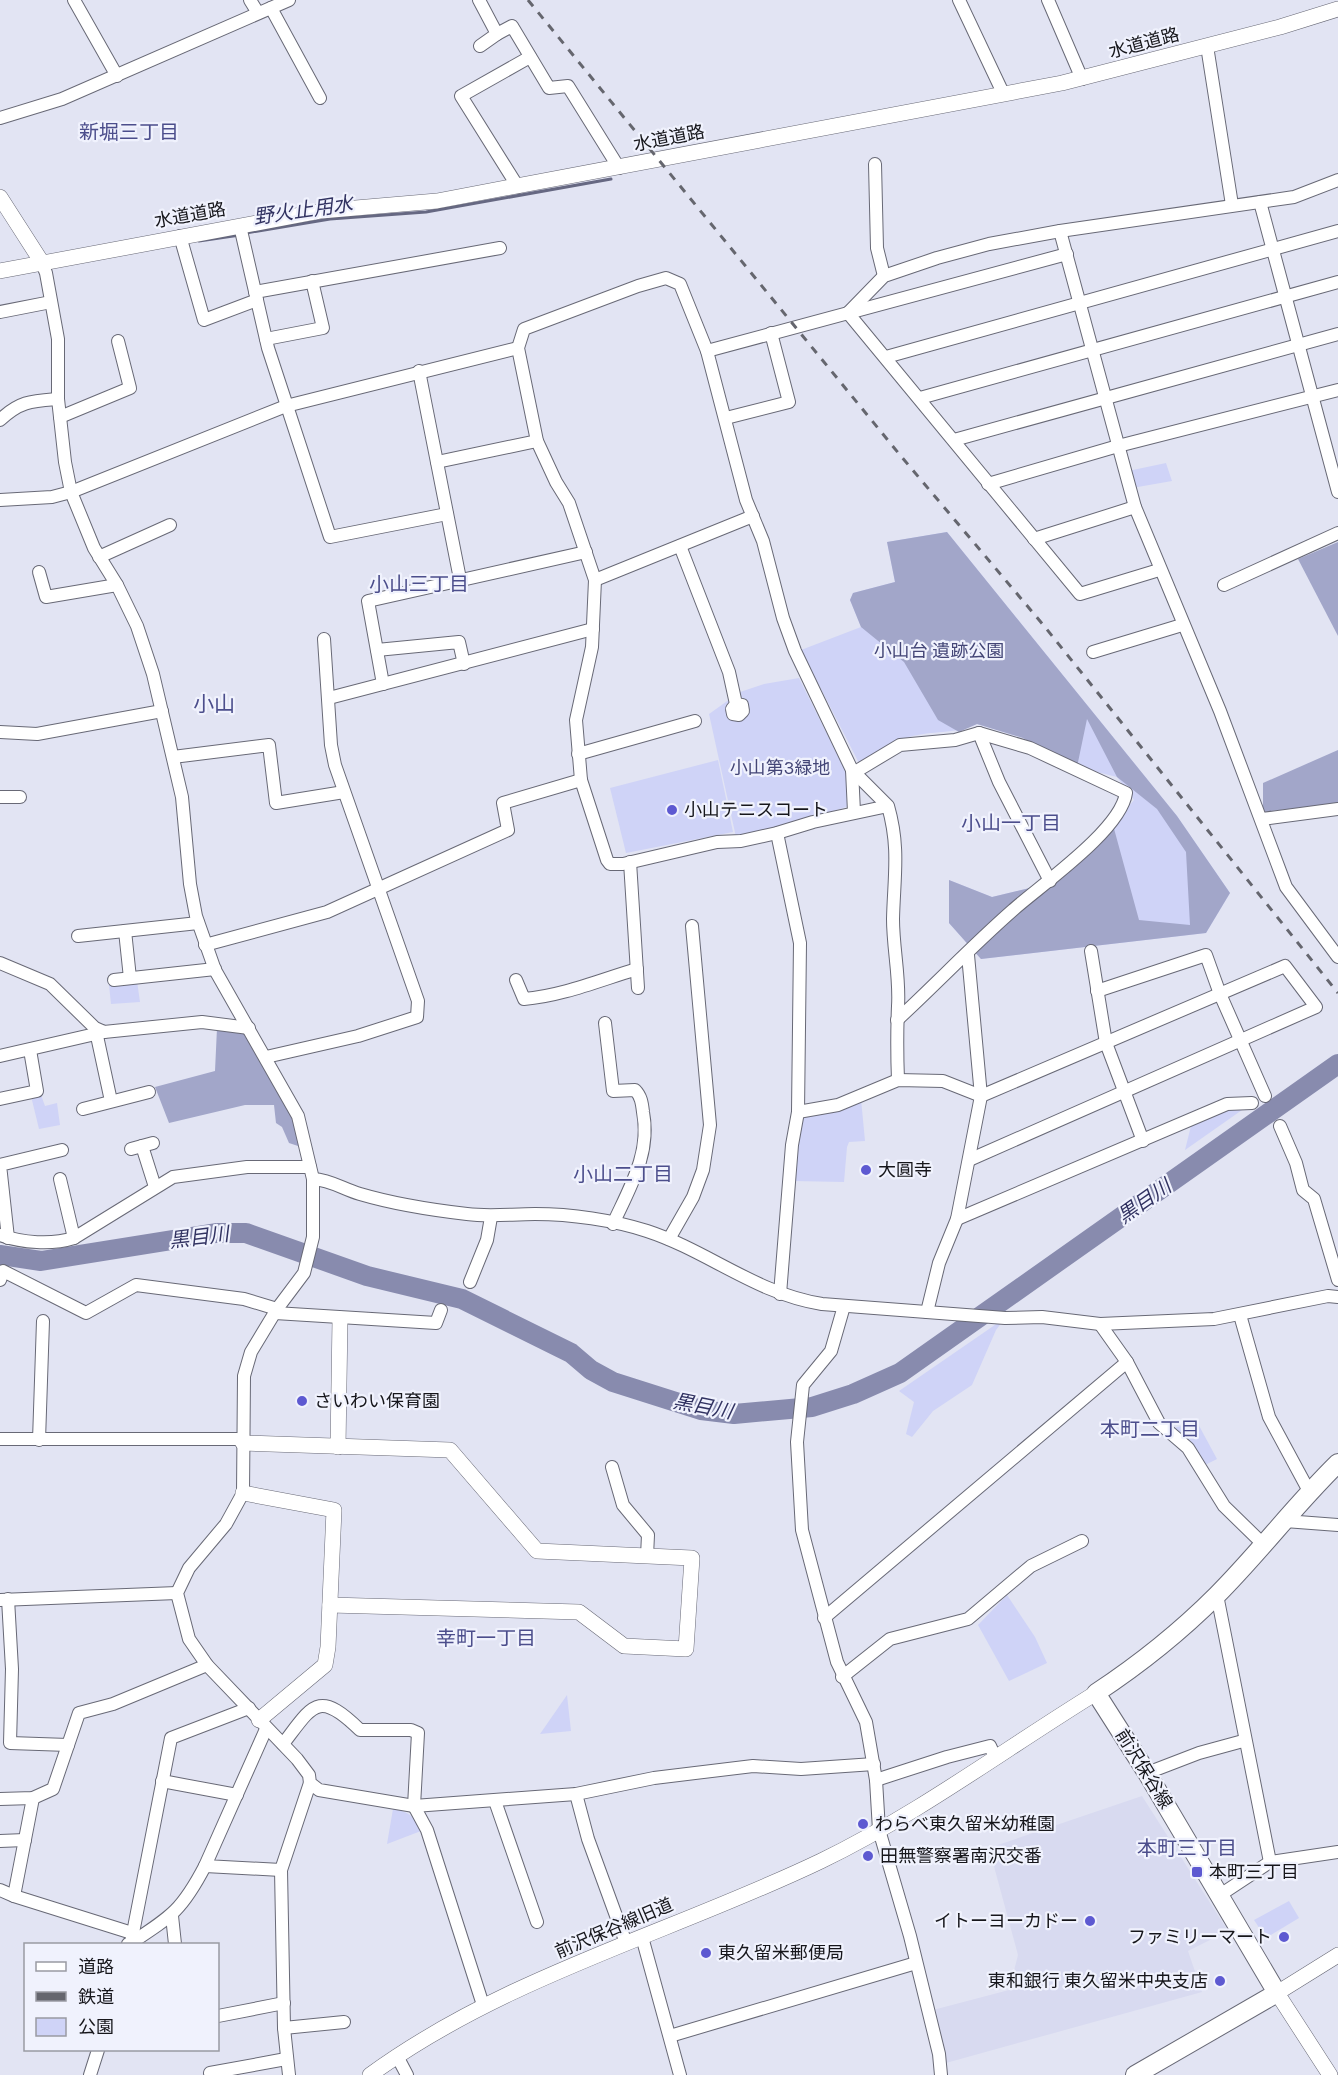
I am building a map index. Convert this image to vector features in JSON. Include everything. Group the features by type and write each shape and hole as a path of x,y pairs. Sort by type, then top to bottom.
{"main road":[{"path":"1096,1693 1142,1663 1216,1595 1338,1463"},
{"name":"前沢保谷線","path":"1096,1693 1148,1773 1277,1993"},
{"path":"1135,2075 1277,1993"}],"street":[{"path":"74,0 117,76"},
{"path":"250,0 258,13"},
{"path":"0,118 62,99 289,0"},
{"path":"479,0 498,34"},
{"path":"959,0 1003,93"},
{"path":"1048,0 1082,79"},
{"name":"水道道路","path":"0,270 330,210 437,201 518,187 1082,79 1207,46 1330,7"},
{"path":"271,8 320,98"},
{"path":"480,46 512,26 549,88 568,86 619,168"},
{"path":"1207,46 1232,205"},
{"path":"518,187 461,96 530,57"},
{"path":"875,164 877,248 884,276"},
{"path":"848,313 884,276 989,244 1060,231 1294,197 1338,180"},
{"path":"0,197 41,261 58,339 58,399 71,492 80,519 99,557 117,585 146,648 182,797 190,884 205,945 214,969 298,1116 311,1173 315,1202 312,1241 307,1264 304,1273 276,1311 251,1352 244,1376 243,1494 226,1524 189,1568 177,1593 189,1638 207,1665 283,1744 309,1775 310,1783 281,1870 284,2028 289,2075"},
{"path":"1260,202 1338,492"},
{"path":"240,226 266,339 330,537 447,514"},
{"path":"1060,231 1135,507 1263,819 1289,894 1338,957"},
{"path":"886,357 1338,231"},
{"path":"180,236 204,320 256,296 312,281 500,248"},
{"path":"707,351 1066,254"},
{"path":"888,806 854,812 741,841 717,842 616,865 607,860 581,780 576,720 592,647 595,580 569,503 555,482 537,441 518,348 524,329 638,286 666,278 680,284 707,351 714,385 726,418 746,500 763,542 783,618 795,651 822,711 854,771 888,806 896,834 893,919 898,1006 898,1080"},
{"path":"266,339 323,328 312,281"},
{"path":"920,398 1338,282"},
{"path":"0,312 51,302"},
{"path":"848,313 1080,594 1160,570"},
{"path":"726,418 789,402 771,333"},
{"path":"954,440 1338,334"},
{"path":"60,417 130,388 118,341"},
{"path":"0,500 32,499 71,492 286,406 518,348"},
{"path":"419,371 460,579"},
{"path":"988,484 1118,446 1338,390"},
{"path":"0,420 14,407 30,401 58,399"},
{"path":"437,462 537,441"},
{"path":"1034,539 1135,507"},
{"path":"595,580 753,516"},
{"path":"99,557 170,525"},
{"path":"1224,585 1338,533"},
{"path":"680,546 729,672 736,704"},
{"path":"383,684 368,601 586,552"},
{"path":"39,572 46,597 117,585"},
{"path":"1093,652 1182,625"},
{"path":"329,698 593,629"},
{"path":"266,1057 358,1036 417,1017 418,1001 344,792 331,746 324,639"},
{"path":"377,650 459,642 464,664"},
{"path":"0,732 37,734 162,711"},
{"path":"578,754 695,721"},
{"path":"854,771 900,746 955,740 979,733 1030,748 1126,793 1116,815 1050,881 1014,909 897,1020"},
{"path":"979,733 999,782 1050,881"},
{"path":"173,757 269,746 276,803 344,792"},
{"path":"854,771 854,812"},
{"path":"205,945 318,915 378,889 508,830 503,803 581,780"},
{"path":"0,797 20,797"},
{"path":"1263,819 1338,809"},
{"path":"777,833 800,943 798,1112 792,1145 780,1294"},
{"path":"630,862 638,988"},
{"path":"78,936 198,923"},
{"path":"669,1239 693,1197 708,1148 710,1125 692,926"},
{"path":"125,931 130,978"},
{"path":"1091,951 1106,1043 1143,1141"},
{"path":"927,1312 939,1263 957,1219 981,1096 968,955"},
{"path":"1097,992 1206,955 1220,994 1265,1096"},
{"path":"0,963 50,984 100,1034 111,1101"},
{"path":"798,1112 838,1105 898,1080 943,1081 981,1096 1285,966 1316,1007 969,1160"},
{"path":"114,980 214,969"},
{"path":"516,980 524,999 540,998 637,969"},
{"path":"0,1056 84,1035 202,1022 249,1028"},
{"path":"605,1023 613,1092 635,1090 640,1095 647,1130 641,1162 613,1224"},
{"path":"0,1099 37,1091 30,1050"},
{"path":"82,1109 149,1092"},
{"path":"957,1219 1227,1104 1252,1103"},
{"path":"1280,1126 1296,1163 1303,1190 1314,1199 1338,1281"},
{"path":"142,1146 154,1187"},
{"path":"62,1150 0,1166 4,1236 38,1242 64,1241 74,1238 154,1187 174,1177 220,1169 311,1173 359,1194 491,1217 548,1214 645,1230 669,1239 726,1270 780,1294 807,1302 1005,1318 1042,1317 1100,1324 1168,1322 1240,1315 1328,1296 1338,1297"},
{"path":"60,1179 74,1238"},
{"path":"470,1282 488,1240 491,1217"},
{"path":"0,1280 3,1271 86,1312 136,1285 244,1299 276,1311 340,1319 436,1323 441,1310"},
{"path":"844,1306 831,1352 803,1385 799,1425 798,1484 802,1530 824,1618 842,1677 866,1722 876,1780 879,1830 916,1963 939,2054 941,2075"},
{"path":"1240,1315 1269,1418 1310,1494"},
{"path":"338,1447 340,1319"},
{"path":"39,1440 43,1321"},
{"path":"1100,1324 1127,1362 1160,1423 1188,1448 1224,1506 1264,1545"},
{"path":"824,1618 1127,1362"},
{"path":"0,1439 237,1439 243,1443 450,1450 537,1551 692,1558 686,1648 624,1646 579,1612 330,1605"},
{"path":"612,1467 623,1505 648,1534 647,1556"},
{"path":"130,1940 171,1738 258,1719 325,1665 334,1510 243,1494"},
{"path":"1285,1521 1338,1525"},
{"path":"842,1677 890,1638 968,1619 1026,1569 1082,1541"},
{"path":"68,1745 10,1743 6,1691 4,1599 177,1593"},
{"path":"1216,1595 1243,1741 1270,1862"},
{"path":"0,1799 33,1798 53,1789 79,1713 113,1704 207,1665"},
{"name":"前沢保谷線旧道","path":"370,2075 397,2056 483,2005 820,1861 879,1830 1096,1693"},
{"path":"283,1744 310,1709 322,1706 341,1711 360,1730 411,1730 418,1733 414,1806 428,1830 483,2005"},
{"path":"0,1890 130,1940 172,1917 190,1893 205,1866 237,1794 258,1719"},
{"path":"1148,1773 1199,1753 1243,1741"},
{"path":"876,1780 990,1746 995,1757"},
{"path":"310,1783 319,1790 414,1806 576,1794 654,1778 753,1766 801,1769 874,1764"},
{"path":"162,1781 237,1794"},
{"path":"576,1794 588,1839 626,1943"},
{"path":"14,1896 33,1798"},
{"path":"495,1801 537,1922"},
{"path":"0,1841 25,1839"},
{"path":"1220,1894 1270,1862 1338,1852"},
{"path":"205,1866 281,1870"},
{"path":"172,1917 175,1943"},
{"path":"642,1937 680,2075"},
{"path":"1330,2075 1277,1993 1338,1955"},
{"path":"670,2036 916,1963"},
{"path":"219,2016 284,2003"},
{"path":"284,2028 344,2022"},
{"path":"90,2075 98,2051"},
{"path":"397,2056 407,2075"},
{"path":"210,2073 286,2059"}],"shaded area":[{"path":"1142,1796 1228,1931 1188,1951 1202,1992 946,2063 933,2010 1009,1990 1018,1955 989,1848"}],"green space":[{"path":"1166,463 1172,481 1132,488 1128,471"},
{"name":"小山台 遺跡公園","path":"947,532 1177,816 1230,893 1206,933 981,959 949,923 949,880 992,897 1055,882 1113,825 1134,800 1117,777 1077,767 1023,738 977,724 959,730 903,739 860,765 801,650 861,627 850,600 853,593 895,582 887,542"},
{"name":"小山台 遺跡公園","path":"947,532 1177,816 1230,893 1206,933 981,959 949,923 949,880 992,897 1055,882 1113,825 1139,920 1190,925 1186,852 1157,809 1117,777 1087,719 1077,767 1023,738 977,724 959,732 938,720 904,662 861,627 850,600 853,593 895,582 887,542"},
{"path":"1338,542 1338,636 1298,559"},
{"name":"小山第3緑地","path":"799,678 846,772 849,806 777,829 736,837 709,714 740,692 764,684"},
{"path":"1338,750 1338,803 1263,812 1263,783"},
{"name":"小山テニスコート","path":"718,760 733,832 626,853 610,788"},
{"path":"137,981 140,1002 111,1004 109,985"},
{"path":"217,1028 248,1031 295,1118 301,1147 289,1143 282,1127 276,1123 274,1105 245,1105 169,1123 155,1087 215,1071"},
{"path":"41,1095 45,1106 57,1103 60,1125 39,1129 31,1096"},
{"path":"861,1099 865,1141 849,1142 844,1182 793,1181 801,1117"},
{"path":"1252,1103 1185,1150 1193,1118"},
{"path":"1005,1318 996,1330 972,1385 933,1411 912,1437 906,1434 914,1402 899,1391"},
{"path":"1197,1422 1217,1459 1203,1466 1170,1429"},
{"path":"1007,1595 1035,1637 1047,1663 1009,1681 978,1625"},
{"path":"567,1695 571,1731 540,1734"},
{"path":"393,1809 410,1816 421,1831 387,1844"},
{"path":"1289,1901 1299,1918 1266,1938 1254,1920"}],"waterway":[{"name":"野火止用水","path":"246,233 330,219 426,212 611,179"},
{"name":"野火止用水","path":"199,241 240,235"},
{"name":"黒目川","path":"0,1255 41,1261 216,1233 246,1233 367,1276 462,1299 571,1353 591,1370 613,1382 701,1410 734,1414 812,1407 853,1394 900,1373 1338,1064"}],"railway":[{"path":"528,0 900,455 1045,627 1338,993"}],"place":[{"name":"小山テニスコート","path":"672,810"},
{"name":"大圓寺","path":"866,1170"},
{"name":"さいわい保育園","path":"302,1401"},
{"name":"わらべ東久留米幼稚園","path":"863,1824"},
{"name":"田無警察署南沢交番","path":"868,1856"},
{"name":"本町三丁目","path":"1197,1872"},
{"name":"イトーヨーカドー","path":"1090,1921"},
{"name":"ファミリーマート","path":"1284,1937"},
{"name":"東久留米郵便局","path":"706,1953"},
{"name":"東和銀行 東久留米中央支店","path":"1220,1981"}],"district":[{"name":"新堀三丁目","path":"129,132"},
{"name":"小山三丁目","path":"419,584"},
{"name":"小山","path":"214,704"},
{"name":"小山一丁目","path":"1011,823"},
{"name":"小山二丁目","path":"623,1174"},
{"name":"本町二丁目","path":"1150,1429"},
{"name":"幸町一丁目","path":"486,1638"},
{"name":"本町三丁目","path":"1187,1848"}]}
